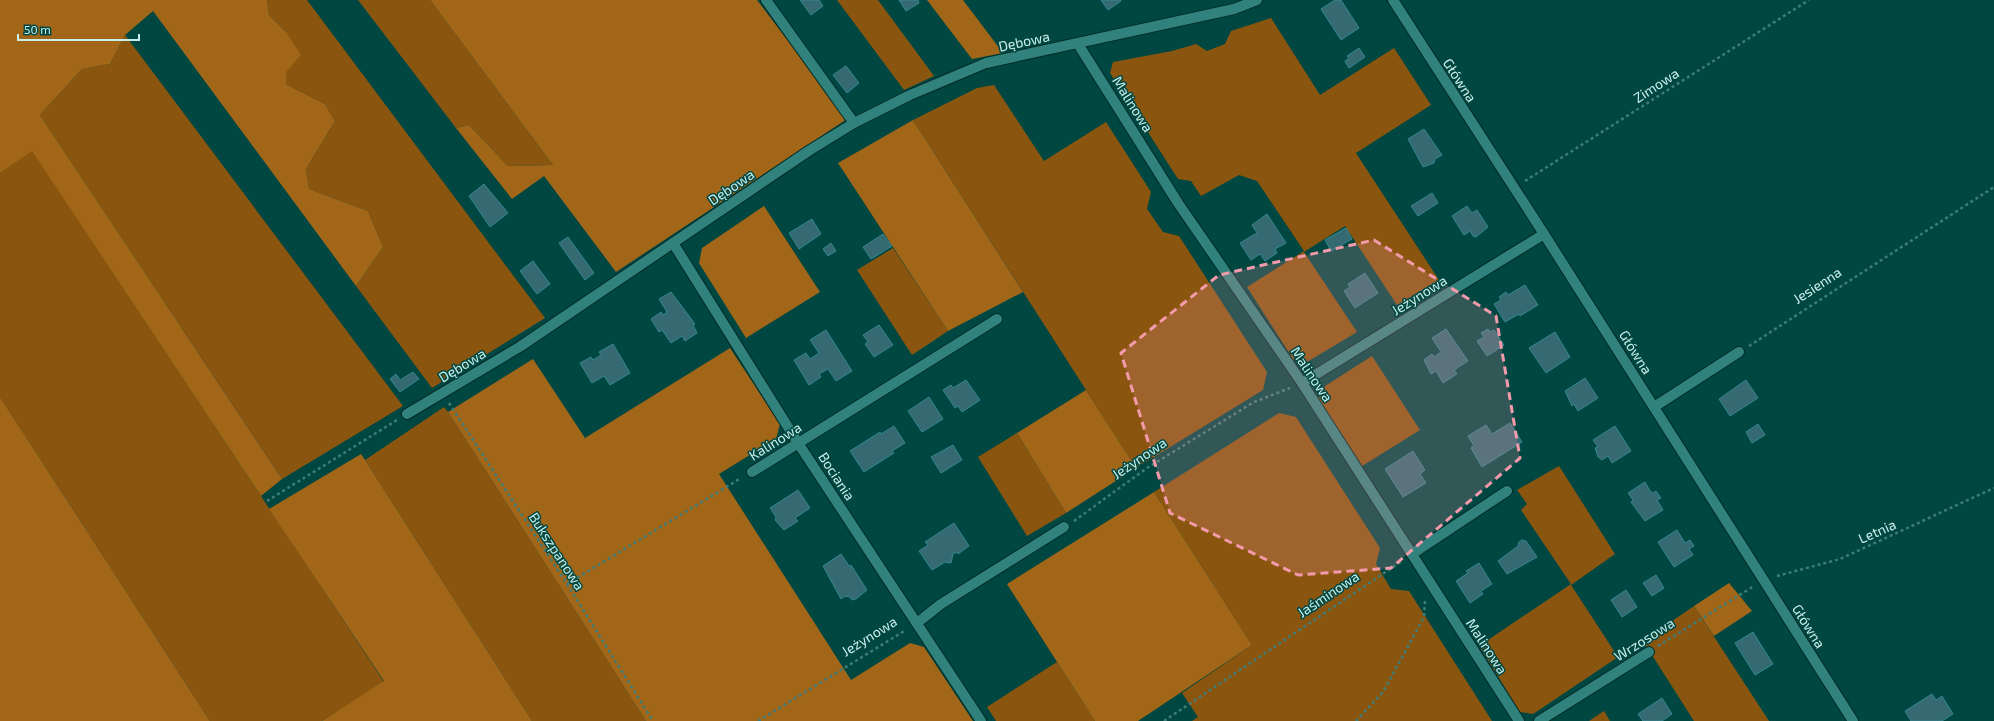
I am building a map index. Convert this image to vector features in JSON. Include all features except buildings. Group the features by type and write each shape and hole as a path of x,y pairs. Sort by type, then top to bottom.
{"street":[{"path":"766,0 854,123"},
{"name":"Dębowa","path":"407,414 521,346 810,150 854,123 910,95 986,63 1234,9 1257,0"},
{"name":"Główna","path":"1393,0 1544,234 1853,721"},
{"name":"Malinowa","path":"1078,44 1178,203 1302,383 1519,721"},
{"name":"Jeżynowa","path":"1302,383 1544,234"},
{"name":"Bociania","path":"673,243 798,443 981,721"},
{"name":"Kalinowa","path":"752,472 997,319"},
{"path":"1654,407 1739,352"},
{"path":"1412,554 1507,491"},
{"name":"Jeżynowa","path":"917,623 941,604 1064,527"},
{"name":"Wrzosowa","path":"1539,721 1648,652"}],"path":[{"name":"Zimowa","path":"1514,188 1809,0"},
{"name":"Jesienna","path":"1739,352 1994,187"},
{"name":"Jeżynowa","path":"1064,527 1147,468 1254,402 1302,383"},
{"name":"Bukszpanowa","path":"442,393 567,584 653,721"},
{"path":"267,501 407,414"},
{"name":"Kalinowa","path":"567,584 752,472"},
{"name":"Letnia","path":"1764,580 1840,559 1994,488"},
{"name":"Jaśminowa","path":"1164,721 1412,554"},
{"path":"1356,721 1383,692 1424,617 1427,579"},
{"name":"Wrzosowa","path":"1648,652 1764,580"},
{"name":"Jeżynowa","path":"758,721 917,623"}],"highlighted area":[{"path":"1374,240 1496,316 1520,458 1391,568 1298,575 1170,513 1121,353 1219,275"}],"shaded area":[{"path":"0,0 267,0 269,15 286,32 301,55 286,72 286,84 325,104 335,121 306,169 309,189 368,211 383,247 356,286 153,11 125,35 110,64 82,69 40,115 282,479 261,496 32,151 0,173"},
{"path":"267,0 307,0 545,318 432,388 356,286 383,247 368,211 309,189 306,169 335,121 325,104 286,84 286,32 269,15"},
{"path":"358,0 430,0 553,165 508,166 469,125 456,128"},
{"path":"430,0 757,0 847,119 616,272 544,176 512,199 456,128 469,125 508,166 553,165"},
{"path":"837,0 878,0 934,76 904,90"},
{"path":"927,0 963,0 1003,53 972,59"},
{"path":"1271,18 1320,95 1394,48 1431,105 1356,153 1439,280 1397,305 1345,226 1304,252 1357,332 1307,362 1293,359 1247,287 1304,251 1257,181 1239,175 1201,196 1191,181 1178,179 1110,73 1113,62 1172,51 1196,44 1207,51 1225,44 1231,31"},
{"path":"125,35 403,406 282,479 40,115 82,69 110,64"},
{"path":"994,85 1044,161 1106,122 1151,192 1147,209 1163,232 1179,236 1267,372 1263,390 1136,468 913,120 977,88"},
{"path":"913,120 1023,292 948,331 838,163"},
{"path":"32,150 384,682 322,721 210,721 0,397 0,173"},
{"path":"764,206 820,292 746,338 699,263 702,248"},
{"path":"893,248 948,331 912,355 857,270"},
{"path":"730,348 780,424 776,439 719,474 851,680 910,643 924,647 973,721 646,721 448,412 533,359 585,438"},
{"path":"1372,356 1420,430 1362,466 1319,400 1322,388"},
{"path":"1086,390 1136,468 1066,513 1017,433"},
{"path":"0,397 210,721 0,721"},
{"path":"444,407 646,721 532,721 365,460"},
{"path":"1279,413 1296,417 1380,548 1376,564 1391,589 1409,591 1492,721 1192,721 1198,717 1182,693 1252,645 1154,492"},
{"path":"1017,433 1066,513 1027,536 978,457"},
{"path":"361,454 532,721 322,721 384,681 269,509"},
{"path":"1559,466 1615,554 1571,585 1618,657 1533,714 1520,712 1479,646 1571,584 1521,510 1527,504 1517,490"},
{"path":"1154,492 1252,645 1138,721 1095,721 1007,584"},
{"path":"1729,583 1752,611 1714,636 1694,606"},
{"path":"1694,606 1769,721 1694,721 1643,641"},
{"path":"1057,662 1095,721 996,721 987,707"},
{"path":"1604,711 1610,721 1589,721"}]}
